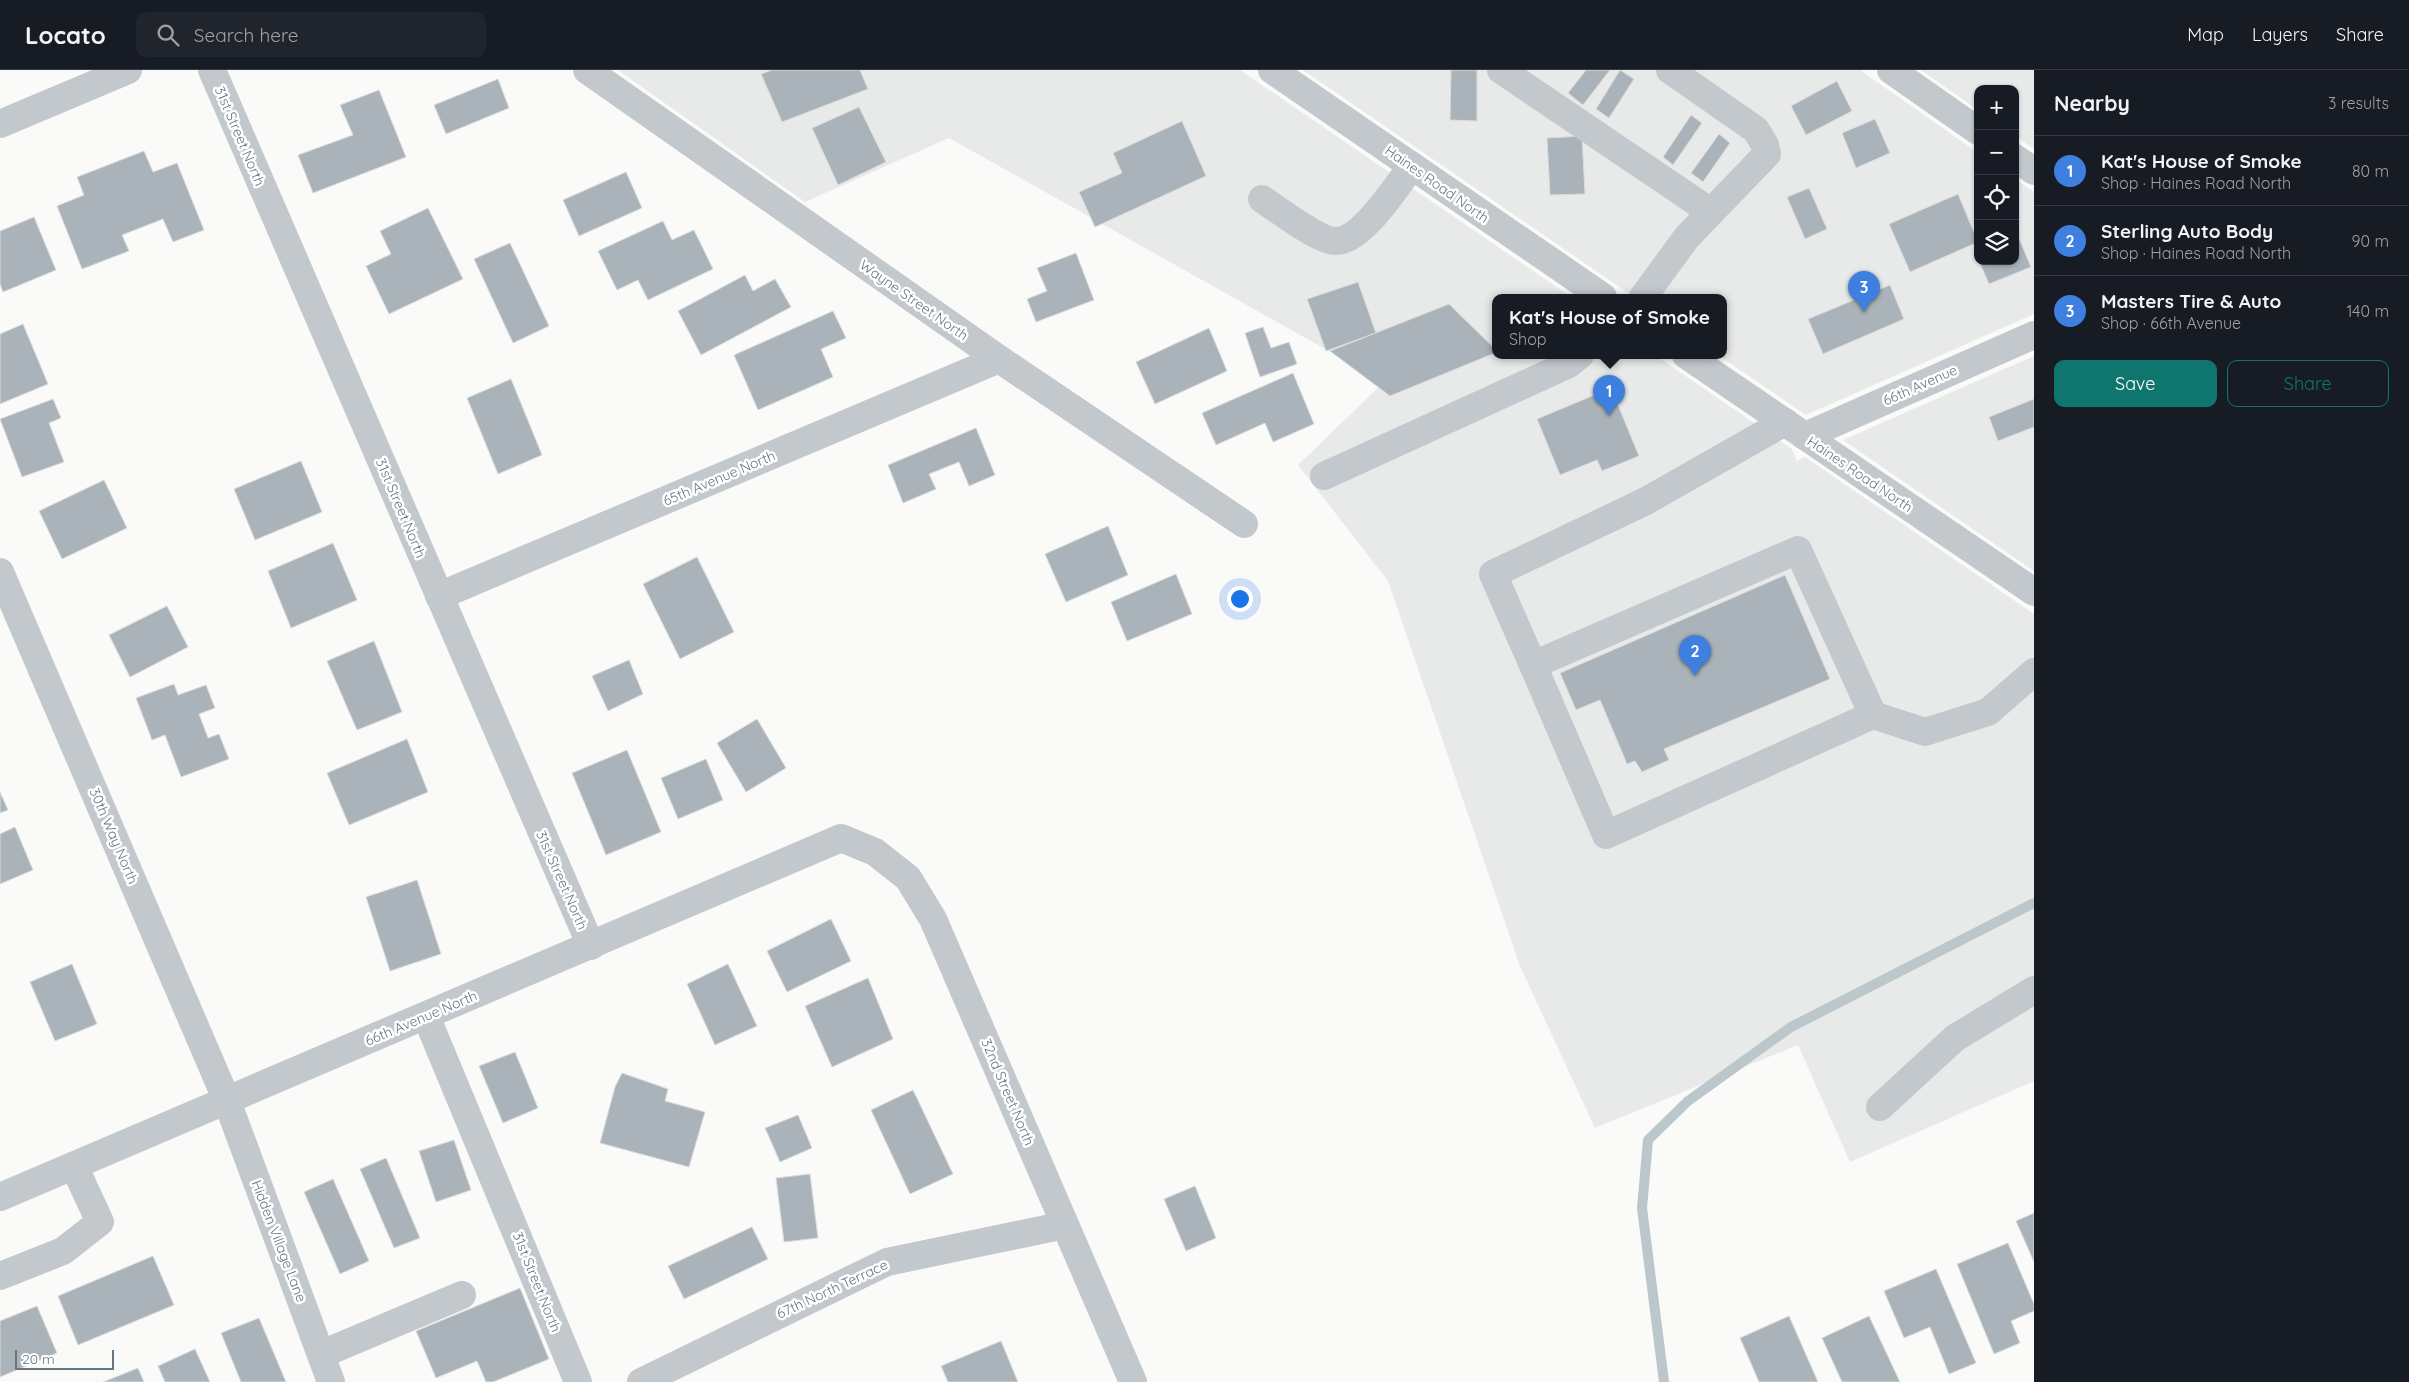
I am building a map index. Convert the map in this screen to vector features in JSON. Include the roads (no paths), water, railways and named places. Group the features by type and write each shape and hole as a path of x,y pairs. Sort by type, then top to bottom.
{"street":[{"path":"0,124 128,70"},
{"name":"31st Street North","path":"212,70 591,946"},
{"name":"Wayne Street North","path":"587,70 999,359 1244,524"},
{"name":"Haines Road North","path":"1272,70 1598,294"},
{"path":"1501,70 1711,212"},
{"path":"1645,294 1688,237 1767,154 1765,145 1756,130 1670,70"},
{"path":"1891,70 1977,130"},
{"path":"2019,161 2034,171"},
{"path":"1262,199 1317,235 1333,242 1345,240 1363,228 1412,166"},
{"name":"66th Avenue","path":"1533,665 1493,574 1795,429 2034,335"},
{"name":"65th Avenue North","path":"439,596 999,359"},
{"path":"1324,476 1569,364 1575,359"},
{"name":"Haines Road North","path":"1692,359 2034,592"},
{"path":"1873,716 1798,550 1533,665 1606,835 1873,716 1925,732 1988,712 2034,672"},
{"name":"30th Way North","path":"0,572 227,1101"},
{"name":"66th Avenue North","path":"0,1197 841,838"},
{"name":"32nd Street North","path":"841,838 875,852 908,878 933,919 1133,1382"},
{"path":"1880,1107 1955,1038 2034,990"},
{"name":"31st Street North","path":"426,1016 578,1382"},
{"name":"Hidden Village Lane","path":"227,1101 331,1382"},
{"path":"0,1276 63,1251 100,1222 74,1166"},
{"name":"67th North Terrace","path":"640,1382 887,1262 1065,1225"},
{"path":"322,1354 462,1295"}],"waterway":[{"path":"1664,1382 1642,1208 1648,1140 1688,1101 1791,1027 2034,903"}],"place":[{"name":"Masters Tire & Auto","path":"1864,312"},
{"name":"Kat's House of Smoke","path":"1609,416"},
{"name":"Sterling Auto Body","path":"1695,676"}]}
